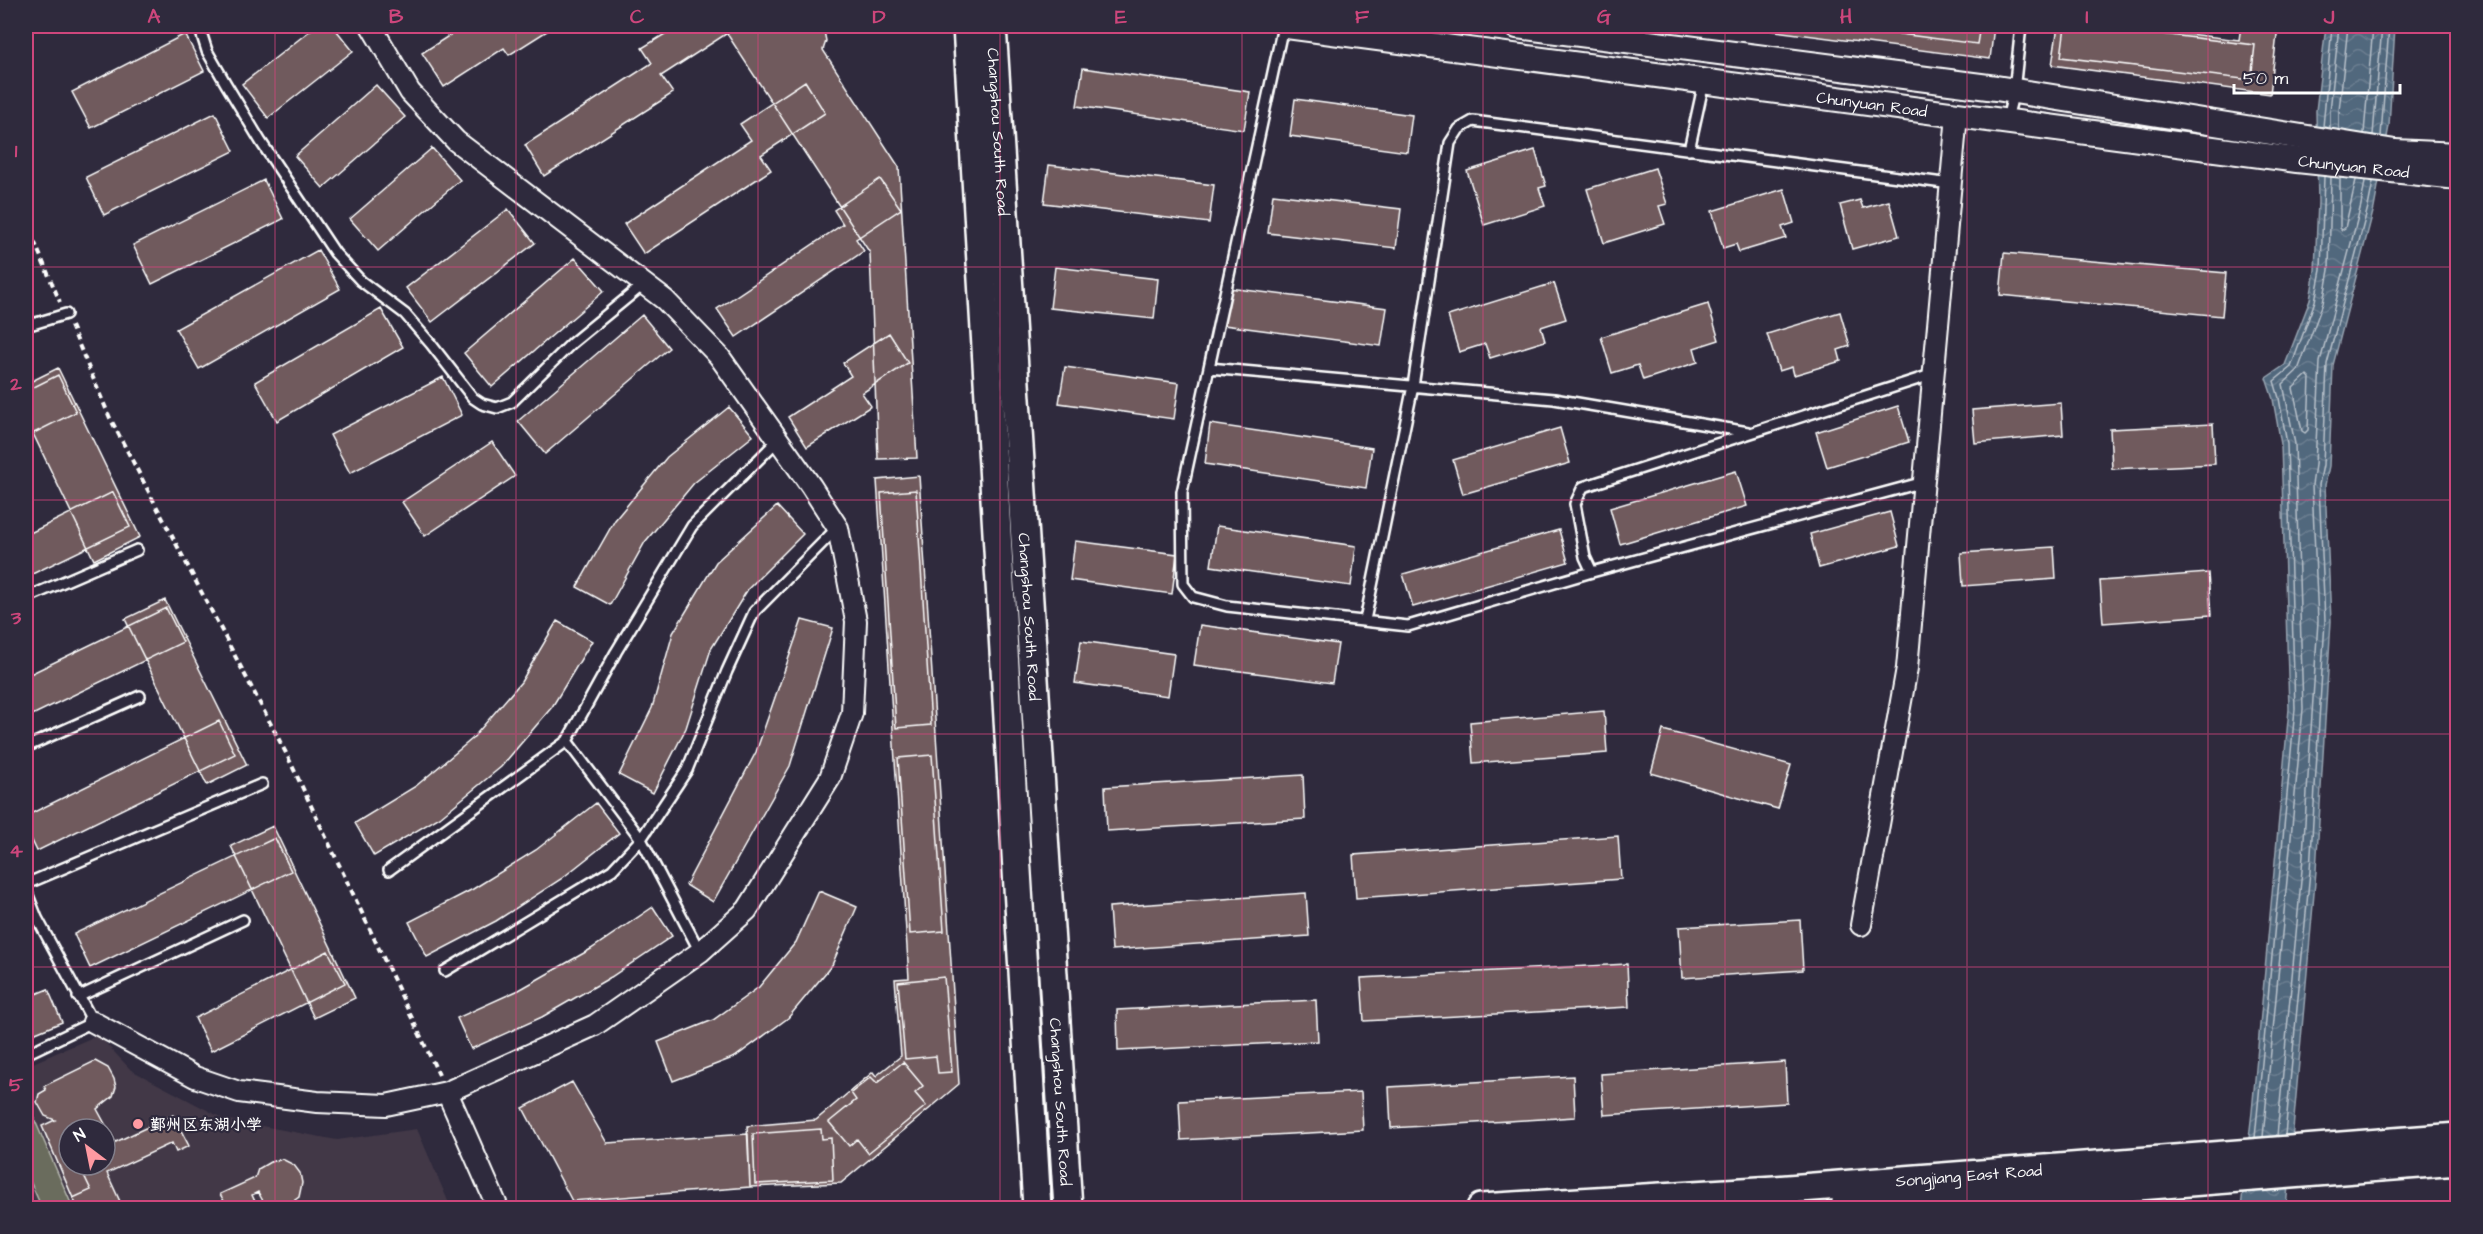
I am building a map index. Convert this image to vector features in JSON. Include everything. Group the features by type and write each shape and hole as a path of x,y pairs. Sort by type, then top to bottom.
{"main road":[{"name":"Changshou South Road","path":"967,26 1037,1209"},
{"name":"Changshou South Road","path":"992,26 1068,1209"},
{"name":"Songjiang East Road","path":"1859,1209 2218,1179 2305,1160 2457,1137"},
{"name":"Songjiang East Road","path":"1481,1209 1843,1196 2233,1153 2305,1160 2457,1161"}],"street":[{"path":"93,1022 195,1077 239,1092 317,1102 386,1105 447,1092 595,1025 700,952 747,910 830,778 852,712 856,621 838,528 778,440 719,356 665,300 456,141 410,92 371,26"},
{"name":"Chunyuan Road","path":"1285,26 1957,115 2301,149 2392,161 2457,177"},
{"name":"Chunyuan Road","path":"1517,26 2014,91 2301,149"},
{"path":"1861,925 1907,668 1957,115"},
{"name":"Chunyuan Road","path":"2392,161 2457,155"},
{"path":"447,1092 498,1209"}],"lane":[{"path":"199,26 207,51 226,84 261,142 335,254 361,281 405,314 472,398 482,404 497,408 512,402 572,343 644,284"},
{"path":"1285,26 1182,492 1183,584 1193,597 1227,606 1408,626 1592,572 1924,482"},
{"path":"2007,121 2014,91 2021,26"},
{"path":"1689,150 1704,81"},
{"path":"1365,620 1413,386 1450,143 1459,129 1473,121 1951,184"},
{"path":"26,326 66,314"},
{"path":"1209,368 1554,399 1752,433"},
{"path":"1592,572 1585,557 1575,504 1583,487 1934,374"},
{"path":"389,870 567,741 616,652 692,526 778,440"},
{"path":"445,971 612,870 641,839 687,770 754,612 838,528"},
{"path":"26,598 137,550"},
{"path":"26,747 140,696"},
{"path":"567,741 641,839 700,952"},
{"path":"26,884 262,784"},
{"path":"26,890 37,918 78,998 93,1022 26,1054"},
{"path":"26,923 37,918"},
{"path":"78,998 243,920"}],"path":[{"path":"26,222 110,417 286,753 447,1092"}],"shaded area":[{"name":"鄞州区东湖小学","path":"98,1035 131,1070 224,1119 337,1140 417,1129 451,1208 26,1208 26,1066"}],"green space":[{"path":"26,1100 57,1171 57,1177 60,1177 73,1208 42,1208 26,1172"}],"water":[{"path":"2326,26 2395,26 2389,126 2374,208 2333,365 2329,466 2325,485 2331,621 2316,871 2286,1208 2241,1208 2289,709 2281,444 2273,399 2266,378 2285,365 2310,300 2315,270 2318,202 2316,111"}],"building":[{"path":"316,26 333,26 353,51 268,118 242,84"},
{"path":"464,26 555,26 509,55 504,48 444,87 422,53"},
{"path":"678,26 721,26 726,34 661,76 673,93 544,176 525,145 652,63 642,48"},
{"path":"722,26 823,26 826,41 823,50 899,167 917,458 878,459 870,253"},
{"path":"1737,26 1994,26 1990,59"},
{"path":"1824,26 1854,26 1854,30"},
{"path":"1877,26 1980,26 1977,44 1877,31"},
{"path":"2058,26 2121,26 2239,40 2241,26 2278,26 2270,94 2052,65"},
{"path":"2065,26 2094,26 2255,45 2251,80 2061,57"},
{"path":"185,34 204,71 91,128 72,92"},
{"path":"1083,68 1250,92 1244,130 1077,106"},
{"path":"805,81 825,113 761,155 771,170 644,254 624,224 751,140 740,124"},
{"path":"376,85 405,117 323,188 295,156"},
{"path":"1295,99 1412,115 1407,152 1290,136"},
{"path":"215,113 234,151 104,215 86,177"},
{"path":"432,148 460,180 378,251 350,219"},
{"path":"1535,150 1546,186 1539,188 1545,206 1484,225 1467,171"},
{"path":"1049,165 1214,185 1209,223 1044,203"},
{"path":"1655,168 1667,204 1659,206 1665,224 1604,243 1587,189"},
{"path":"880,179 901,209 856,239 864,251 736,337 717,309 843,224 834,210"},
{"path":"264,180 283,219 152,284 133,245"},
{"path":"1784,189 1794,223 1782,227 1786,238 1739,252 1736,244 1723,248 1712,211"},
{"path":"1273,194 1401,209 1396,248 1268,233"},
{"path":"1860,200 1863,208 1889,201 1899,236 1852,249 1840,205"},
{"path":"508,209 535,243 432,322 406,288"},
{"path":"318,250 340,289 199,369 176,329"},
{"path":"2004,253 2226,273 2222,316 2000,295"},
{"path":"575,258 604,291 492,387 464,353"},
{"path":"1055,267 1158,279 1154,319 1050,308"},
{"path":"26,283 32,297 26,301"},
{"path":"1554,283 1566,319 1541,327 1545,341 1490,358 1485,344 1459,352 1448,316"},
{"path":"1229,288 1387,308 1381,346 1224,325"},
{"path":"1708,304 1719,340 1694,348 1698,362 1643,380 1638,365 1612,373 1601,337"},
{"path":"381,309 403,347 277,421 255,382"},
{"path":"1840,312 1850,346 1838,350 1841,361 1794,375 1792,367 1779,371 1767,334"},
{"path":"642,315 669,348 545,454 518,421"},
{"path":"889,333 908,363 862,393 871,406 807,447 788,417 851,376 843,363"},
{"path":"1065,367 1179,383 1174,419 1059,403"},
{"path":"58,368 140,537 94,560 26,419 26,384"},
{"path":"58,375 76,412 26,437 26,391"},
{"path":"443,377 462,415 350,473 330,435"},
{"path":"2061,403 2063,435 1975,443 1972,410"},
{"path":"1898,406 1909,442 1827,467 1816,432"},
{"path":"729,407 753,436 694,483 645,542 610,605 577,587 615,520 667,457"},
{"path":"1210,424 1372,448 1366,488 1205,464"},
{"path":"2213,424 2215,464 2112,469 2110,429"},
{"path":"1560,428 1570,463 1463,494 1453,460"},
{"path":"492,442 515,476 425,536 402,502"},
{"path":"1736,471 1747,506 1620,544 1610,508"},
{"path":"919,476 959,1084 841,1183 750,1187 747,1126 816,1120 873,1072 876,1076 901,1056 895,979 909,978 877,480"},
{"path":"916,490 931,725 896,728 881,493"},
{"path":"113,492 130,527 26,577 26,535"},
{"path":"777,506 803,534 748,589 711,649 686,728 653,793 619,775 652,708 673,633 716,562"},
{"path":"1890,512 1899,546 1819,568 1810,534"},
{"path":"1217,526 1356,546 1351,586 1211,566"},
{"path":"1559,530 1568,562 1413,607 1403,574"},
{"path":"1075,541 1177,554 1172,594 1070,580"},
{"path":"2054,547 2056,579 1963,586 1961,553"},
{"path":"2208,573 2211,615 2103,623 2100,581"},
{"path":"165,600 247,765 207,785 125,619"},
{"path":"166,608 183,642 26,718 26,676"},
{"path":"802,620 833,628 790,766 713,902 686,885 756,752"},
{"path":"557,621 592,641 552,707 501,767 440,817 374,856 355,823 416,786 472,739 521,682"},
{"path":"1200,625 1338,644 1332,683 1194,665"},
{"path":"1081,641 1174,654 1168,696 1075,683"},
{"path":"1604,711 1607,753 1473,763 1470,722"},
{"path":"219,721 235,754 37,851 26,828 26,816"},
{"path":"1663,730 1791,765 1778,809 1651,773"},
{"path":"932,755 944,931 910,934 898,758"},
{"path":"1303,775 1305,819 1107,831 1105,787"},
{"path":"596,803 619,833 561,879 496,921 427,957 409,922 473,889 536,850"},
{"path":"273,826 355,998 314,1018 231,846"},
{"path":"1618,836 1621,879 1356,898 1353,855"},
{"path":"275,838 291,871 90,968 74,934"},
{"path":"819,891 857,907 832,965 788,1018 735,1057 673,1081 658,1042 713,1020 759,987 796,942"},
{"path":"1306,893 1309,936 1112,950 1109,907"},
{"path":"653,907 672,936 611,977 542,1017 471,1049 457,1018 519,990 591,949"},
{"path":"1800,920 1803,970 1682,978 1679,927"},
{"path":"328,951 345,983 211,1051 195,1018"},
{"path":"1627,964 1629,1007 1364,1021 1361,978"},
{"path":"944,977 952,1072 938,1073 936,1056 905,1059 898,982"},
{"path":"48,989 62,1022 26,1037 26,998"},
{"path":"1316,1000 1318,1041 1118,1051 1117,1010"},
{"path":"95,1061 108,1068 116,1087 113,1096 97,1109 101,1117 57,1117 57,1161 42,1126 55,1120 45,1116 37,1102 39,1094 46,1090 44,1086"},
{"path":"903,1062 923,1086 915,1093 926,1106 868,1153 857,1139 849,1146 829,1122 856,1100 851,1093 871,1077 877,1083"},
{"path":"1785,1062 1787,1103 1604,1115 1601,1074"},
{"path":"1573,1076 1575,1117 1391,1128 1389,1087"},
{"path":"572,1082 607,1143 748,1134 750,1187 572,1201 523,1108"},
{"path":"1361,1092 1363,1130 1181,1140 1179,1101"},
{"path":"173,1115 189,1146 176,1152 172,1143 117,1168 117,1141"},
{"path":"821,1129 822,1139 831,1138 833,1180 755,1184 753,1134"},
{"path":"282,1159 294,1165 300,1173 302,1183 299,1197 285,1207 272,1206 263,1201 258,1192 252,1195 258,1208 228,1208 220,1194 255,1178 258,1169 270,1162"},
{"path":"64,1177 85,1177 91,1190 73,1198"},
{"path":"85,1177 109,1177 123,1208 78,1208 73,1198 91,1190"}],"place":[{"name":"鄞州区东湖小学","path":"138,1124"}]}
